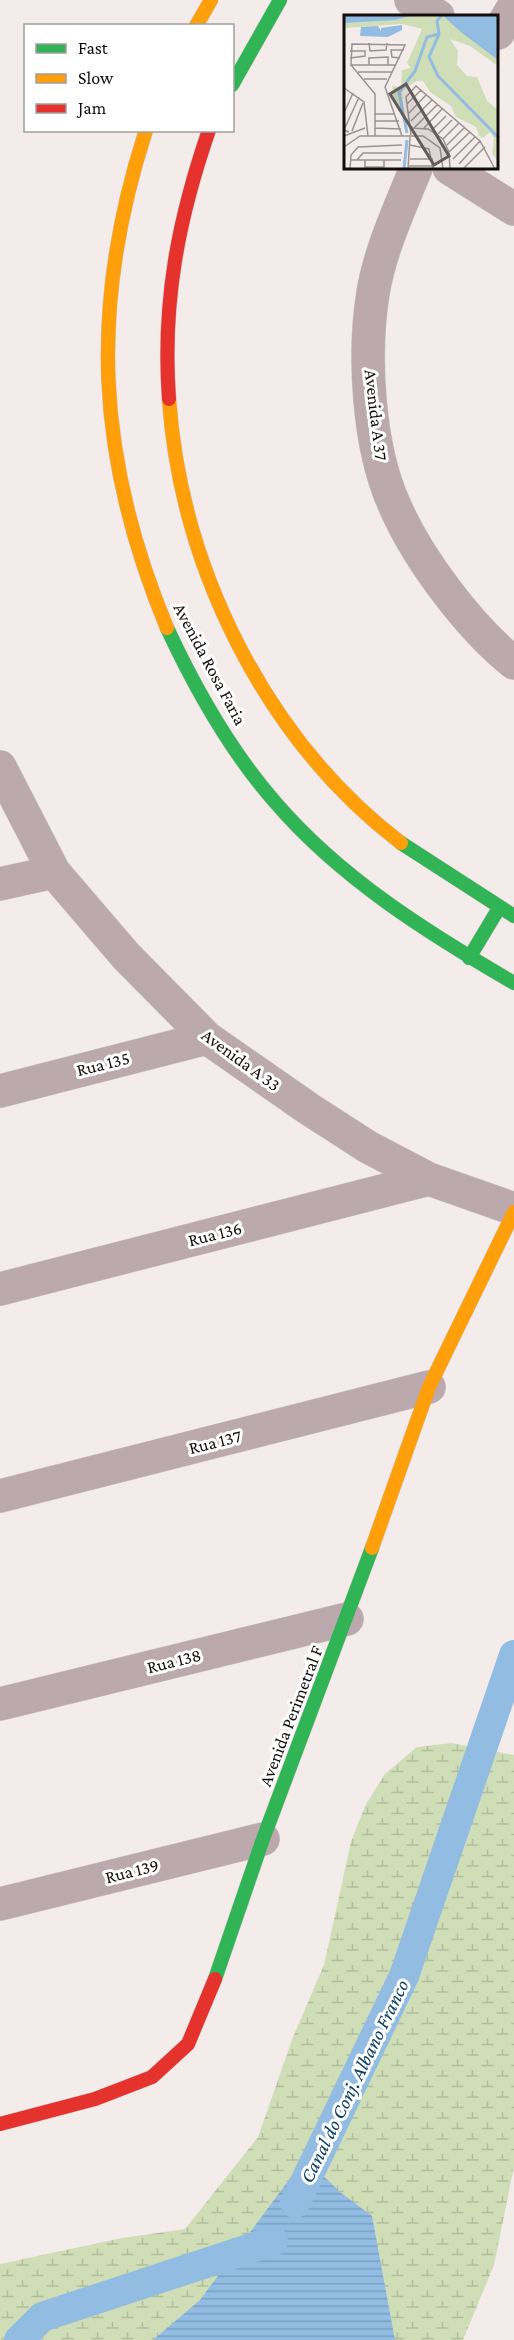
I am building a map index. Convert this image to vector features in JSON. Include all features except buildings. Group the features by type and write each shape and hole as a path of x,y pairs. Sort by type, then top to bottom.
{"street":[{"path":"197,24 211,0"},
{"path":"234,81 280,0"},
{"path":"411,0 436,15"},
{"path":"499,31 514,6"},
{"name":"Avenida Rosa Faria","path":"145,132 135,157 117,230 109,310 110,398 121,488 137,550 166,628 227,736 283,812 334,862 418,926 514,983"},
{"name":"Avenida Rosa Faria","path":"208,132 192,179 174,255 167,328 168,411 172,444 198,550 226,621 252,669 286,724 318,765 363,813 428,862 514,916"},
{"name":"Avenida A 37","path":"416,170 393,225 373,291 368,341 378,452 393,504 422,554 460,609 514,663"},
{"path":"452,170 514,208"},
{"name":"Avenida A 33","path":"0,767 54,872 126,956 207,1038 368,1147 429,1179 514,1211"},
{"path":"0,884 54,872"},
{"path":"470,958 499,908"},
{"name":"Rua 135","path":"0,1091 207,1038"},
{"name":"Rua 136","path":"0,1289 429,1179"},
{"name":"Avenida Perimetral F","path":"0,2124 95,2099 152,2077 188,2044 211,1991 263,1839 347,1619 429,1387 514,1211"},
{"name":"Rua 137","path":"0,1496 429,1387"},
{"name":"Rua 138","path":"0,1704 347,1619"},
{"name":"Rua 139","path":"0,1904 263,1839"}],"green space":[{"path":"452,1743 514,1755 514,2167 494,2265 463,2340 0,2340 0,2264 122,2238 185,2229 258,2137 293,2037 324,1965 351,1842 365,1806 385,1774 417,1747"}],"water":[{"path":"305,2158 340,2192 372,2216 395,2340 153,2340 200,2300"}],"waterway":[{"name":"Canal do Conj. Albano Franco","path":"295,2203 404,1976 514,1655"},
{"name":"Canal do Conj. Albano Franco","path":"19,2340 42,2317 273,2241"}],"traffic: fast":[{"path":"234,81 280,0"},
{"path":"167,628 202,696 229,741 259,783 300,830 387,902 418,924 514,983"},
{"path":"401,843 514,916"},
{"path":"469,958 499,908"},
{"path":"215,1979 263,1839 372,1548"}],"traffic: slow":[{"path":"197,24 211,0"},
{"path":"145,132 128,195 115,258 109,320 108,381 114,442 126,503 143,565 167,628"},
{"path":"169,399 177,462 191,525 212,586 238,645 271,701 309,754 352,801 401,843"},
{"path":"372,1548 429,1387 514,1212"}],"traffic: jam":[{"path":"169,399 167,364 170,295 181,229 208,132"},
{"path":"0,2124 95,2099 152,2077 188,2044 215,1979"}]}
